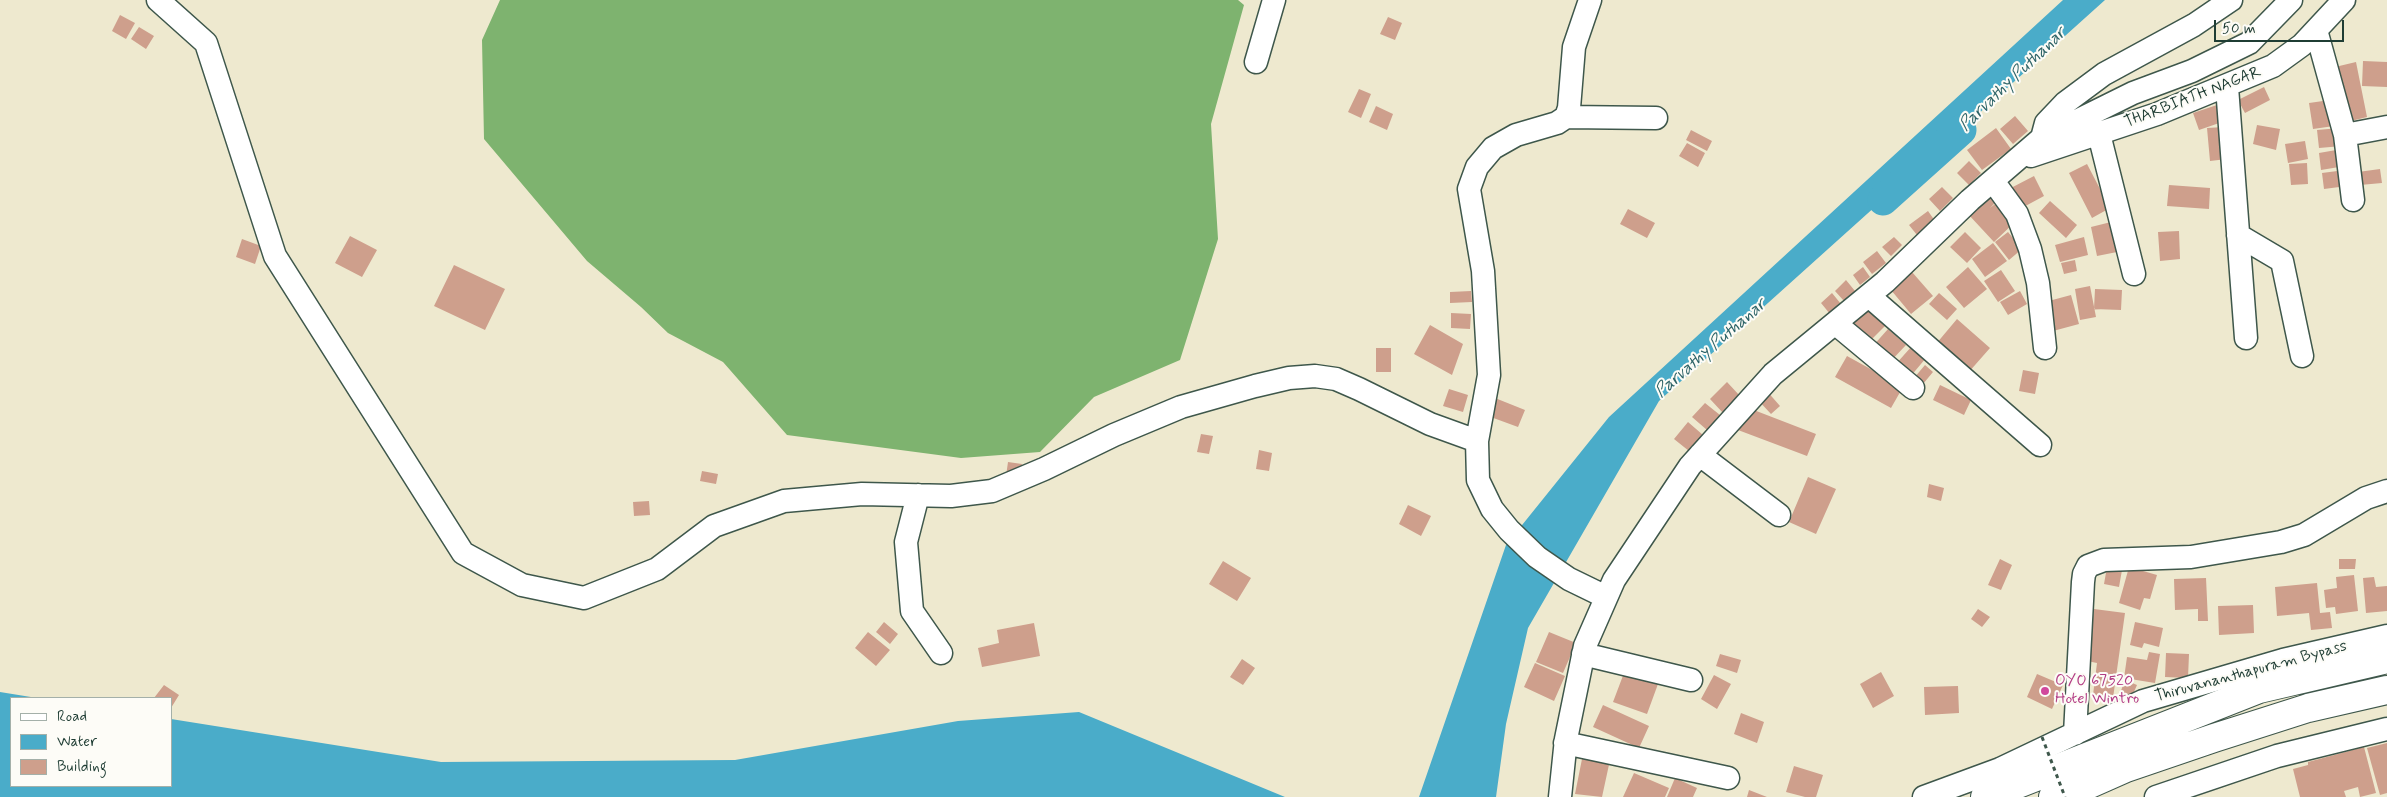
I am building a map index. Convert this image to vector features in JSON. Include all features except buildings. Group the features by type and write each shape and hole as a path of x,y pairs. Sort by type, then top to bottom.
{"highway":[{"name":"Thiruvananthapuram Bypass","path":"1986,797 2259,689 2387,659"},
{"path":"2053,797 2083,787 2126,768 2233,732 2308,708 2387,690"}],"street":[{"path":"158,0 206,43 275,256 463,553 522,585 584,598 657,569 714,526 784,501 862,494 951,496 992,491 1044,469 1114,435 1181,407 1289,378 1315,376 1336,380 1359,389 1430,424 1476,441"},
{"path":"1256,62 1274,0"},
{"path":"1566,117 1569,108 1574,47 1590,0"},
{"path":"2042,138 2046,123 2065,102 2104,74 2194,25 2231,0"},
{"path":"1560,797 1565,743 1584,654 1614,580 1690,466 1773,374 1869,296 1993,180 2042,138 2133,93 2192,71 2249,43 2291,0"},
{"name":"THARBIATH NAGAR","path":"2019,159 2099,134 2227,86 2273,66 2302,45 2344,0"},
{"path":"2316,30 2345,135 2353,200"},
{"path":"2227,86 2246,338"},
{"path":"1606,597 1570,579 1538,557 1508,530 1492,509 1478,480 1476,441 1488,375 1488,348 1483,271 1469,189 1477,167 1493,148 1516,135 1556,123 1566,117 1656,118"},
{"path":"2345,135 2387,127"},
{"path":"2099,134 2134,274"},
{"path":"1993,180 2017,214 2030,249 2038,283 2045,348"},
{"path":"2238,235 2282,261 2302,356"},
{"path":"1869,296 2040,445"},
{"path":"1836,324 1913,388"},
{"path":"1700,455 1778,515"},
{"path":"2075,734 2083,582 2088,566 2104,560 2190,558 2281,542 2304,535 2366,498 2387,491"},
{"path":"918,495 906,542 912,611 941,653"},
{"name":"Thiruvananthapuram Bypass","path":"1924,797 2000,769 2142,701 2283,660 2387,636"},
{"path":"1584,654 1691,680"},
{"path":"2156,797 2277,756 2387,729"},
{"path":"1565,743 1728,778"}],"path":[{"path":"2042,737 2065,797"}],"green space":[{"path":"500,0 1238,0 1244,5 1211,124 1218,239 1180,360 1094,397 1040,452 961,458 787,435 723,362 668,333 587,261 484,139 482,40"}],"water":[{"path":"2063,0 2105,0 1659,401 1528,628 1506,724 1496,797 1419,797 1506,545 1609,417"},
{"path":"0,692 31,697 10,697 10,787 172,787 172,719 441,762 735,760 958,721 1079,712 1285,797 0,797"}],"waterway":[{"name":"Parvathy Puthanar","path":"1883,200 1961,130"}],"place":[{"name":"OYO 67520 Hotel Wintro","path":"2045,691"}]}
